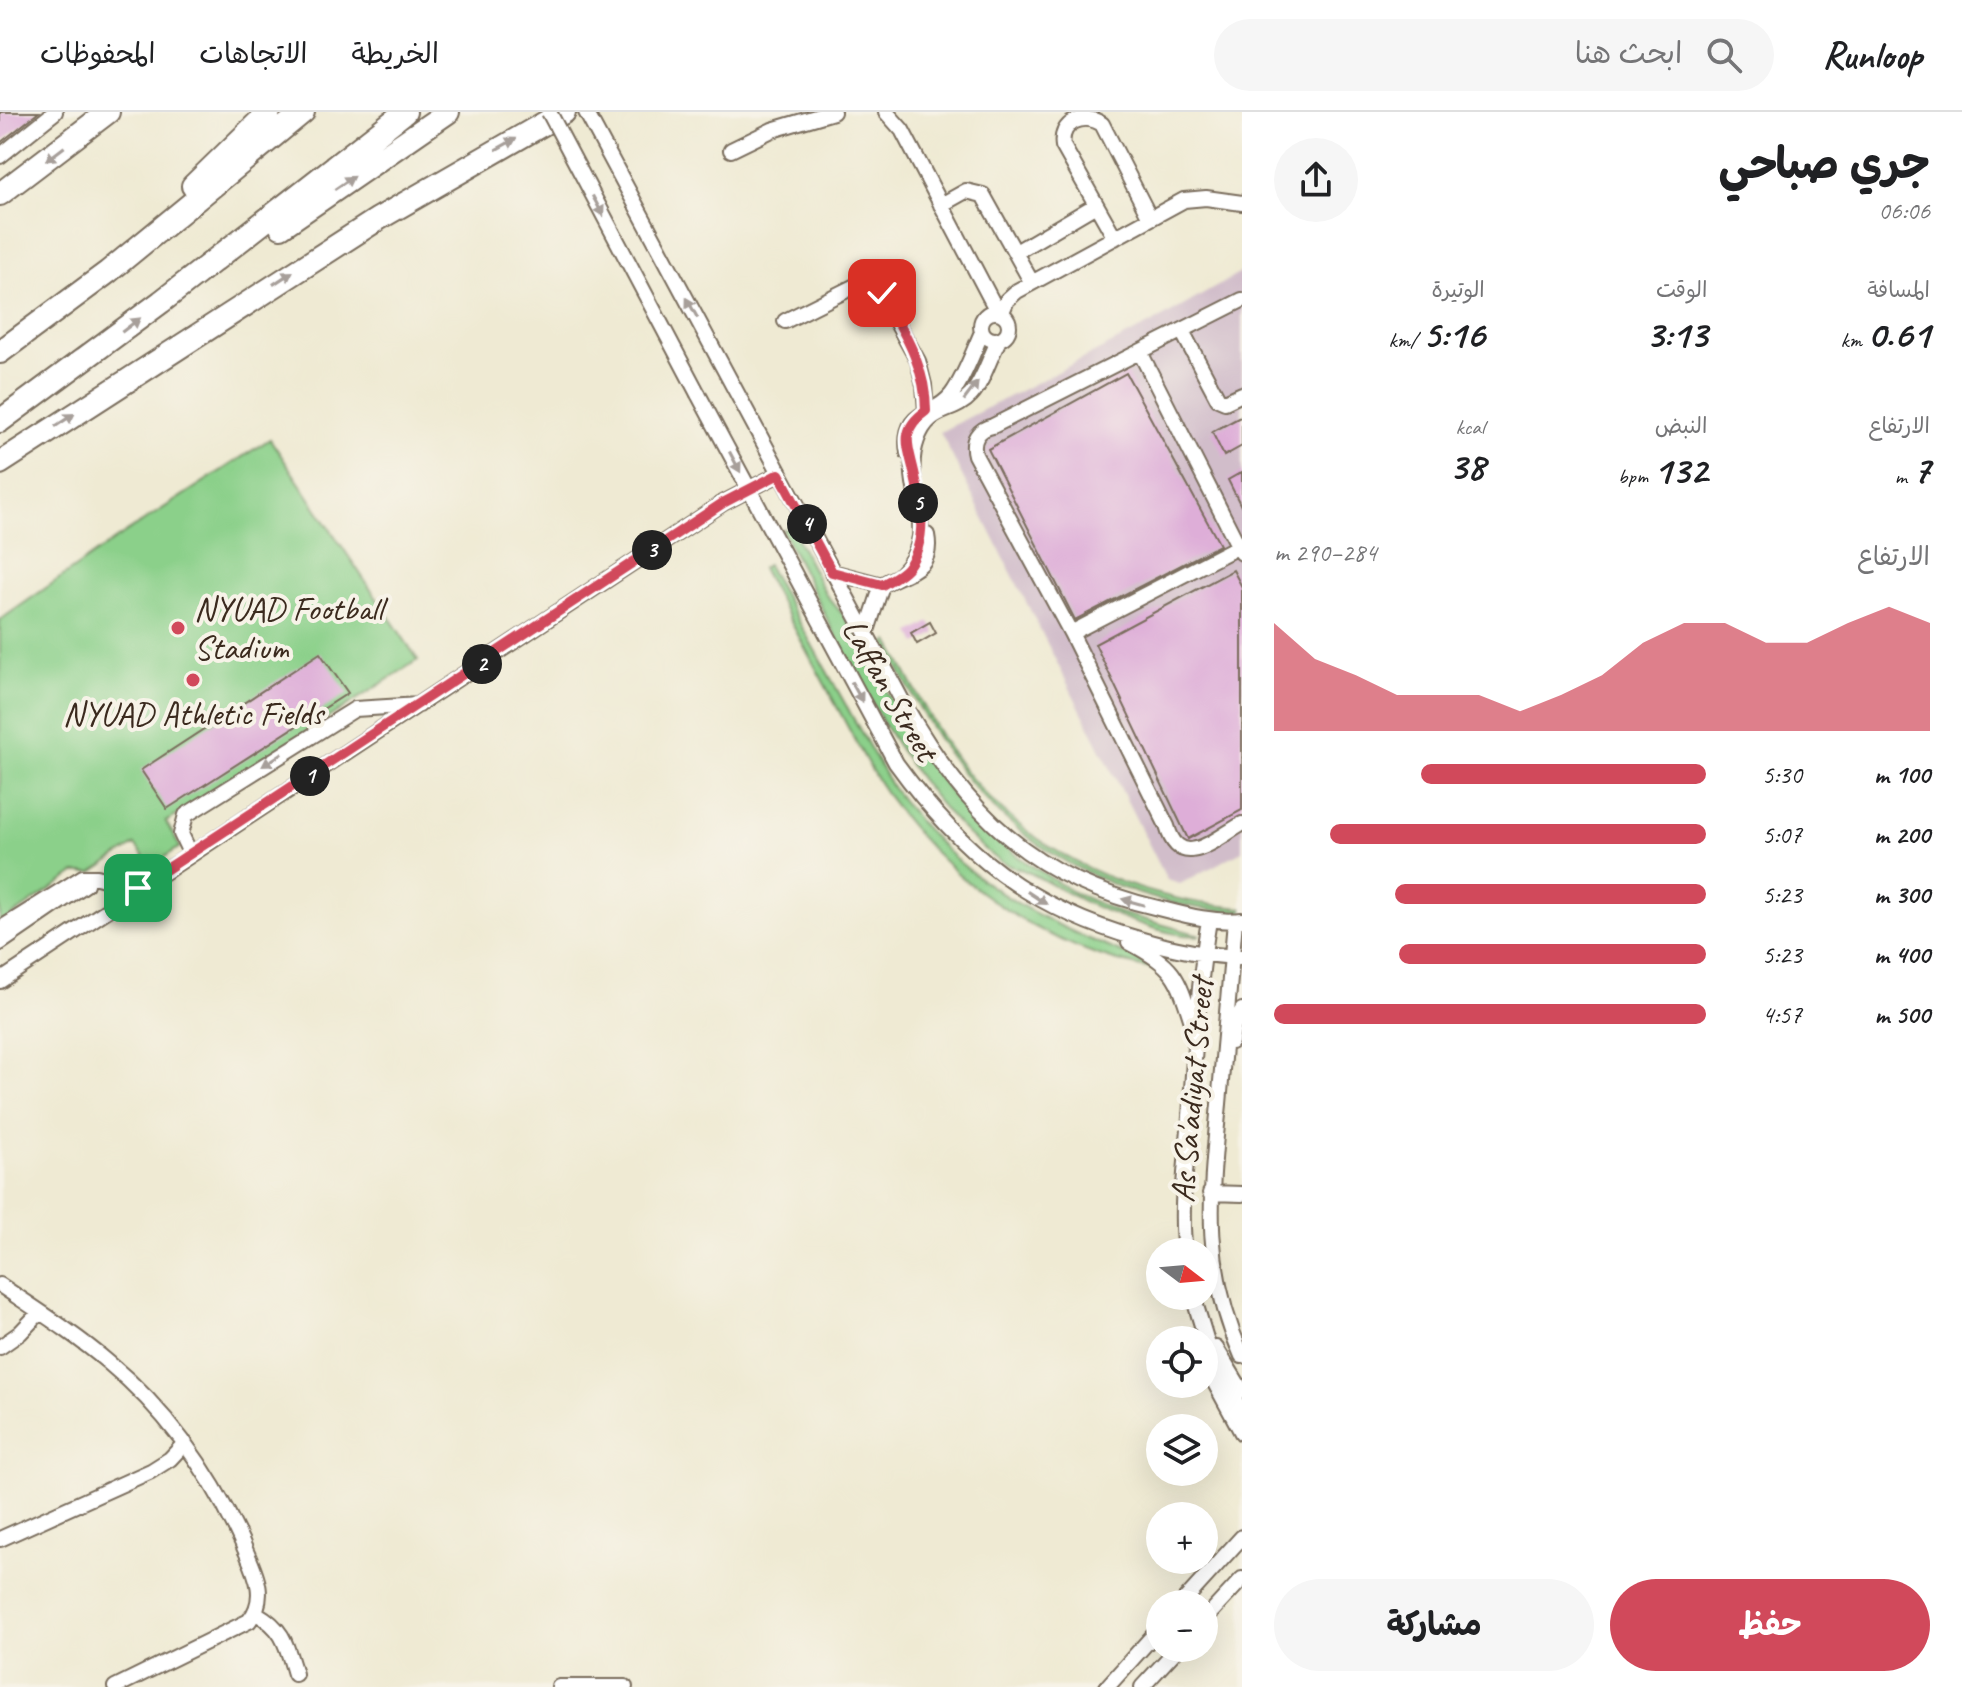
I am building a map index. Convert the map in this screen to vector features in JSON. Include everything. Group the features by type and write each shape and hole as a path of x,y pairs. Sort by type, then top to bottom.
{"highway":[{"path":"0,194 108,112"},
{"path":"108,272 269,112"},
{"path":"0,352 108,272 303,112"},
{"path":"0,421 161,302 405,112"},
{"path":"161,302 266,237 448,112"},
{"path":"0,463 354,234 564,112"}],"street":[{"path":"0,156 55,112"},
{"name":"Laffan Street","path":"549,112 896,763 923,801 974,852 1052,908 1108,930 1203,954 1237,957"},
{"name":"Laffan Street","path":"586,112 923,737 967,799 992,824 1038,859 1087,886 1143,905 1209,920 1238,921"},
{"path":"731,150 772,130 833,112"},
{"path":"866,634 882,585 900,575 917,551 921,522 907,448 908,434 914,421 926,411 963,402 973,393 999,340 1010,329 898,123 886,112"},
{"path":"1115,238 1062,140 1066,126 1083,117 1090,117 1102,124 1150,218"},
{"path":"941,205 966,191 983,195 1016,252 1028,286"},
{"path":"1003,314 1011,295 1184,200 1195,198 1242,203"},
{"path":"1225,202 1242,212"},
{"path":"1016,252 1096,205"},
{"path":"785,321 857,285 868,284 878,289 918,361 926,411"},
{"path":"1242,300 993,426 979,443 981,463 1071,633 1167,826 1185,842 1208,842 1242,824"},
{"path":"913,469 914,449 921,432 947,404 982,332 984,317 1003,314"},
{"path":"1182,331 1218,399 1225,402 1242,394"},
{"path":"982,332 989,339 999,340"},
{"path":"1071,633 1240,550 1140,352"},
{"path":"0,981 714,509 779,474"},
{"path":"832,572 882,585"},
{"path":"190,853 181,834 186,815 355,709 419,705"},
{"path":"0,929 76,879 97,877 138,888"},
{"path":"0,943 97,877"},
{"name":"As Sa'adiyat Street","path":"1184,1238 1183,1210 1195,1031 1209,920"},
{"name":"As Sa'adiyat Street","path":"1238,921 1237,957 1210,1193 1216,1275 1224,1310 1242,1356"},
{"path":"1108,930 1166,965 1177,978 1195,1031"},
{"path":"1219,1101 1233,1030 1242,1010"},
{"path":"1210,1193 1242,1194"},
{"path":"0,1285 111,1364 146,1397 185,1443 225,1506 256,1575 260,1593 256,1613 239,1628 115,1687"},
{"path":"1196,1310 1198,1326"},
{"path":"0,1347 22,1331 40,1312"},
{"path":"1197,1317 1242,1391"},
{"path":"1197,1317 1211,1355 1242,1413"},
{"path":"1218,1389 1242,1433"},
{"path":"0,1539 151,1471 170,1459 185,1443"},
{"path":"1194,1590 1242,1537"},
{"path":"1218,1605 1242,1579"},
{"path":"256,1613 270,1621 280,1632 295,1674"},
{"path":"1107,1687 1146,1644"},
{"path":"1142,1687 1165,1662"},
{"path":"559,1687 625,1687"}],"shaded area":[{"path":"1242,272 1242,851 1180,884 1167,880 940,432 1162,318"}],"green space":[{"name":"NYUAD Athletic Fields","path":"270,439 418,660 166,822 180,847 151,866 135,845 92,873 75,873 0,924 0,620 116,539"},
{"path":"791,527 826,595 846,618 920,752 965,812 1017,856 1071,891 1120,913 1200,935 1166,932 1096,907 1001,861 962,829 930,792 874,707 782,530"},
{"path":"767,565 892,787 949,853 1014,901 1157,970 1074,946 1035,927 963,878 931,849 903,816 873,772 762,568"},
{"path":"889,641 955,757 993,802 1023,828 1055,850 1126,884 1163,895 1242,908 1242,912 1200,908 1118,886 1044,848 1010,822 980,793 943,746 885,643"}],"building":[{"path":"0,112 39,112 0,143"},
{"path":"1126,373 1220,545 1075,620 988,449"},
{"path":"1242,416 1242,446 1224,456 1212,432"},
{"path":"1242,472 1242,508 1228,480"},
{"path":"1233,570 1242,587 1242,810 1188,839 1095,644"},
{"path":"930,622 936,633 917,644 911,633"},
{"path":"320,653 348,693 167,809 141,770"}],"place":[{"name":"NYUAD Football Stadium","path":"178,628"},
{"name":"NYUAD Athletic Fields","path":"193,680"}],"route":[{"path":"138,888 723,503 779,474 832,572 882,585 900,575 913,560 920,542 921,522 907,441 910,427 926,411 926,398 922,373 913,349 882,293"}]}
